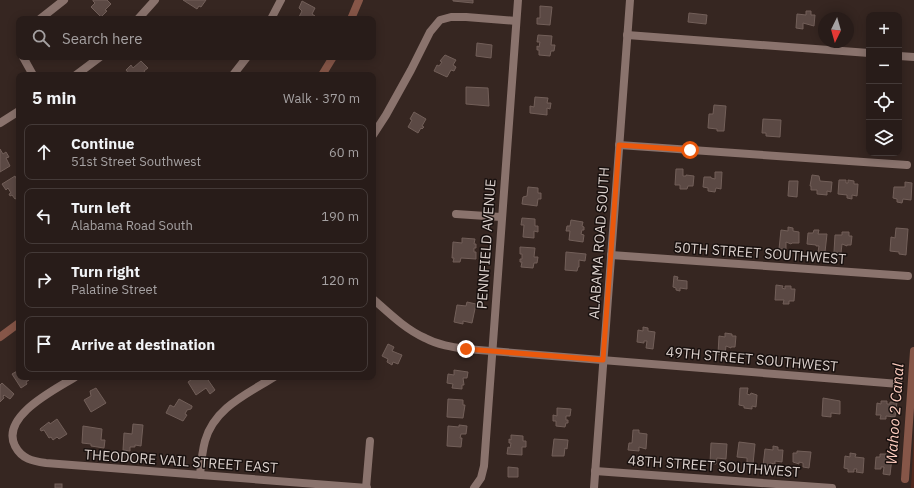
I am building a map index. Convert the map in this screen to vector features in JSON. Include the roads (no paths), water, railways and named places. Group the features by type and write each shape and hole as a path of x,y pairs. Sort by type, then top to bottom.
{"street":[{"path":"44,16 64,0"},
{"path":"141,16 155,0"},
{"path":"273,16 281,0"},
{"name":"PENNFIELD AVENUE","path":"475,488 481,478 484,466 518,0"},
{"name":"ALABAMA ROAD SOUTH","path":"594,488 630,0"},
{"path":"376,130 411,70 430,32 440,20 451,17 466,17 516,21"},
{"path":"627,35 866,53"},
{"path":"902,56 914,57"},
{"path":"25,60 31,72"},
{"path":"80,72 96,60"},
{"path":"235,72 245,60"},
{"path":"0,122 16,113"},
{"path":"619,145 907,165"},
{"path":"456,214 501,217"},
{"name":"50TH STREET SOUTHWEST","path":"611,255 908,276"},
{"name":"49TH STREET SOUTHWEST","path":"376,301 412,331 425,338 451,347 492,352 898,384"},
{"name":"THEODORE VAIL STREET EAST","path":"70,380 29,407 16,423 14,442 19,452 26,459 34,462 366,488"},
{"path":"200,475 205,441 217,416 234,402 269,380"},
{"path":"366,488 370,441"},
{"name":"48TH STREET SOUTHWEST","path":"595,470 721,484 831,488"}],"waterway":[{"path":"352,16 359,0"},
{"path":"324,72 331,60"},
{"path":"0,337 16,325"},
{"name":"Wahoo 2 Canal","path":"905,479 914,351"}]}
